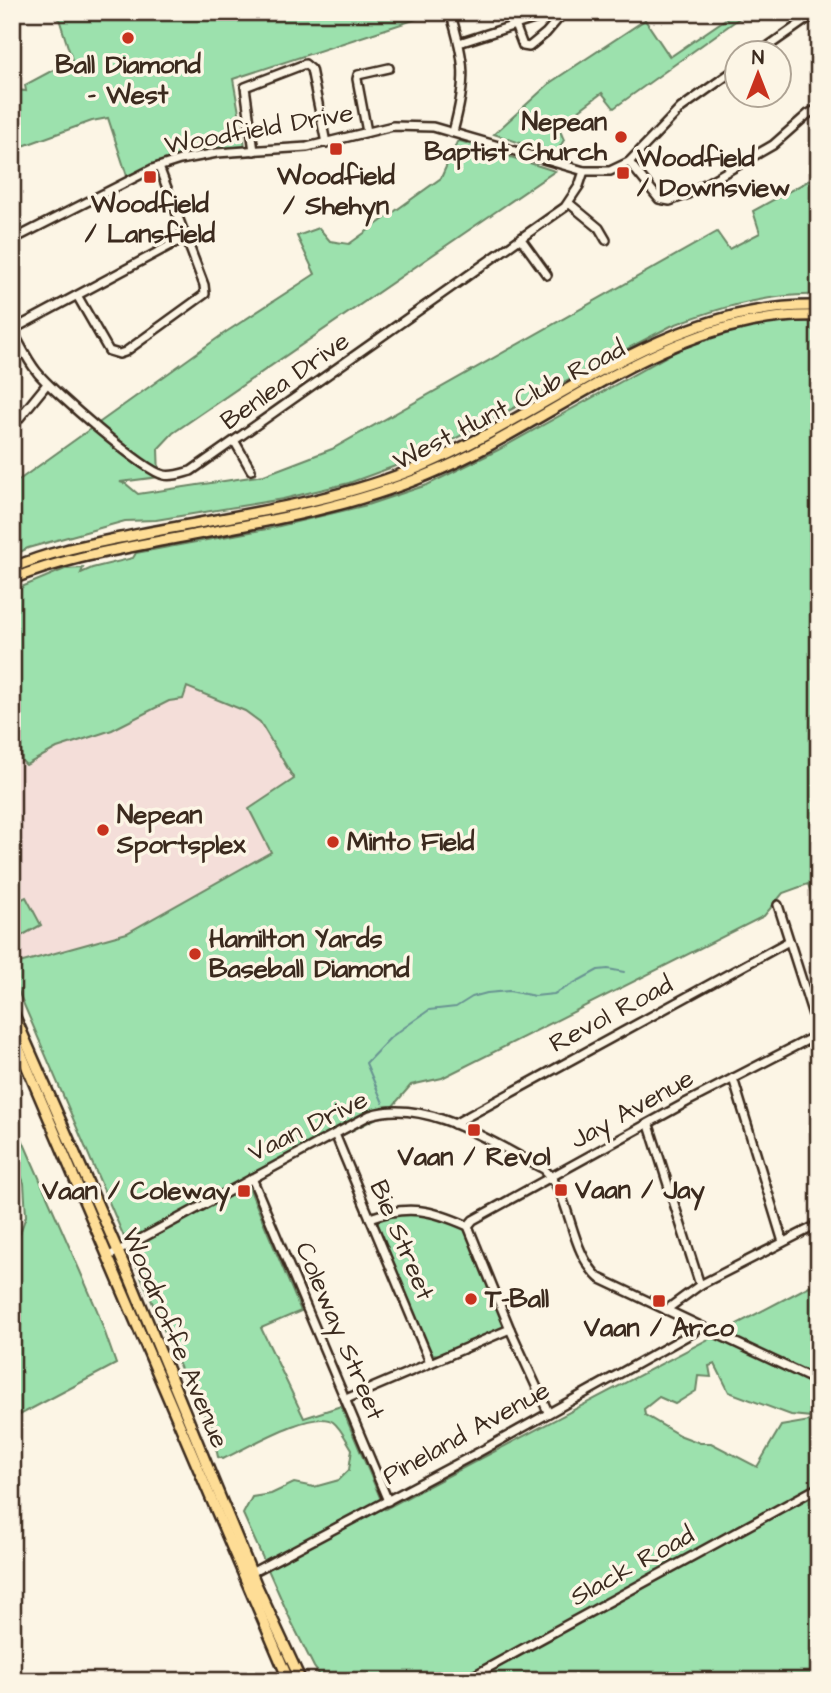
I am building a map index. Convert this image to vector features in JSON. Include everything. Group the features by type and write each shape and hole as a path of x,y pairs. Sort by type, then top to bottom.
{"main road":[{"name":"West Hunt Club Road","path":"12,568 77,547 285,507 368,486 422,466 474,441 679,332 738,313 771,308 819,306"},
{"name":"West Hunt Club Road","path":"12,579 54,563 88,555 288,516 364,498 429,475 679,343 737,324 771,318 819,316"},
{"name":"Woodroffe Avenue","path":"12,1010 289,1681"},
{"name":"Woodroffe Avenue","path":"12,1032 301,1681"}],"street":[{"path":"450,12 460,43 464,82 453,132"},
{"path":"460,43 556,12"},
{"path":"515,25 523,46 529,47 546,33 564,12"},
{"path":"780,38 817,12"},
{"path":"254,151 244,87 306,64 311,69 326,143"},
{"path":"367,132 357,79 363,73 389,68"},
{"path":"722,79 681,108 629,162 659,199 670,201 687,195 774,145 808,114 819,108"},
{"name":"Woodfield Drive","path":"12,240 159,167 180,160 217,153 307,147 407,125 453,132 584,171 610,171 629,162"},
{"path":"78,297 109,351 119,354 205,294 204,285 159,167"},
{"name":"Benlea Drive","path":"12,330 35,370 47,384 141,462 164,475 196,469 569,204 584,171"},
{"path":"569,204 599,228 606,240"},
{"path":"12,330 186,237"},
{"path":"521,239 547,275"},
{"path":"12,427 47,384"},
{"path":"235,442 251,470"},
{"path":"778,905 819,1034"},
{"name":"Revol Road","path":"453,1124 789,941"},
{"name":"Jay Avenue","path":"468,1226 473,1220 819,1034"},
{"path":"733,1078 783,1242"},
{"name":"Vaan Drive","path":"113,1254 370,1115 382,1111 408,1111 453,1124 544,1169 552,1177"},
{"path":"649,1125 701,1285"},
{"name":"Bie Street","path":"335,1134 430,1362"},
{"path":"552,1177 575,1239 590,1269 599,1278 819,1382"},
{"name":"Coleway Street","path":"252,1178 388,1501"},
{"path":"370,1218 386,1212 412,1209 451,1218 468,1226 510,1329 548,1412"},
{"path":"666,1310 701,1285 819,1224"},
{"name":"Pineland Avenue","path":"251,1573 481,1451 694,1332 697,1326"},
{"path":"346,1399 510,1329"},
{"name":"Slack Road","path":"465,1681 819,1487"}],"shaded area":[{"path":"187,687 245,711 260,722 295,779 272,852 127,933 12,965 12,707 19,724 22,761 27,764 57,748 112,730 169,701 183,699"}],"green space":[{"path":"57,12 238,12 240,18 257,12 438,12 233,79 245,146 184,155 127,176 108,118 92,121 12,150 12,78 17,90 26,91 25,85 72,60"},
{"path":"736,12 748,12 614,108 602,93 558,126 564,140 555,155 494,134 551,82 645,20 670,57"},
{"path":"457,142 555,171 173,433 158,449 159,477 120,482 138,494 264,475 332,449 717,232 729,249 760,233 753,211 819,175 819,295 762,299 706,313 671,326 420,457 349,483 283,499 156,520 125,521 28,548 12,556 12,485 226,332 315,274 297,236 319,228 330,241 349,244 441,178"},
{"path":"819,308 819,312 743,320 671,343 455,458 386,487 303,510 134,543 134,539 380,485 678,336 752,313"},
{"path":"804,321 819,323 819,915 808,884 783,893 764,916 442,1078 411,1085 387,1113 247,1183 301,1311 261,1328 304,1418 341,1406 385,1509 819,1281 819,1681 324,1681 292,1623 243,1514 252,1497 271,1494 294,1483 314,1487 339,1480 349,1470 352,1449 336,1424 323,1419 295,1425 223,1459 218,1457 218,1442 213,1426 196,1404 12,977 12,965 127,933 271,852 249,809 294,779 260,722 245,711 187,687 183,699 169,701 112,730 57,748 26,765 22,761 19,724 12,707 12,591 65,569 83,568 81,573 133,558 136,553 267,529 367,505 427,485 498,450 678,350 755,325","holes":["715,1364 729,1392 791,1415 811,1417 810,1421 781,1426 757,1467 711,1443 700,1443 679,1435 645,1415 644,1409 659,1397 675,1404 696,1391 698,1376 711,1377 709,1366"]},
{"path":"26,897 41,925 12,941 12,904"},
{"path":"12,1116 97,1310 116,1364 12,1419 12,1256 26,1216 24,1183 12,1154"},
{"path":"408,1211 450,1221 470,1233 505,1326 503,1329 440,1355 433,1354 428,1349 378,1227 378,1221 383,1217"}],"waterway":[{"path":"383,1103 366,1063 391,1037 429,1010 456,1007 472,997 487,993 509,991 535,996 554,994 598,970 624,972"}],"place":[{"name":"Ball Diamond - West","path":"128,38"},
{"name":"Nepean Baptist Church","path":"621,137"},
{"name":"Woodfield / Shehyn","path":"336,149"},
{"name":"Woodfield / Downsview","path":"623,173"},
{"name":"Woodfield / Lansfield","path":"150,177"},
{"name":"Nepean Sportsplex","path":"103,830"},
{"name":"Minto Field","path":"333,842"},
{"name":"Hamilton Yards Baseball Diamond","path":"195,954"},
{"name":"Vaan / Revol","path":"474,1130"},
{"name":"Vaan / Jay","path":"561,1190"},
{"name":"Vaan / Coleway","path":"244,1191"},
{"name":"T-Ball","path":"471,1299"},
{"name":"Vaan / Arco","path":"659,1301"}]}
